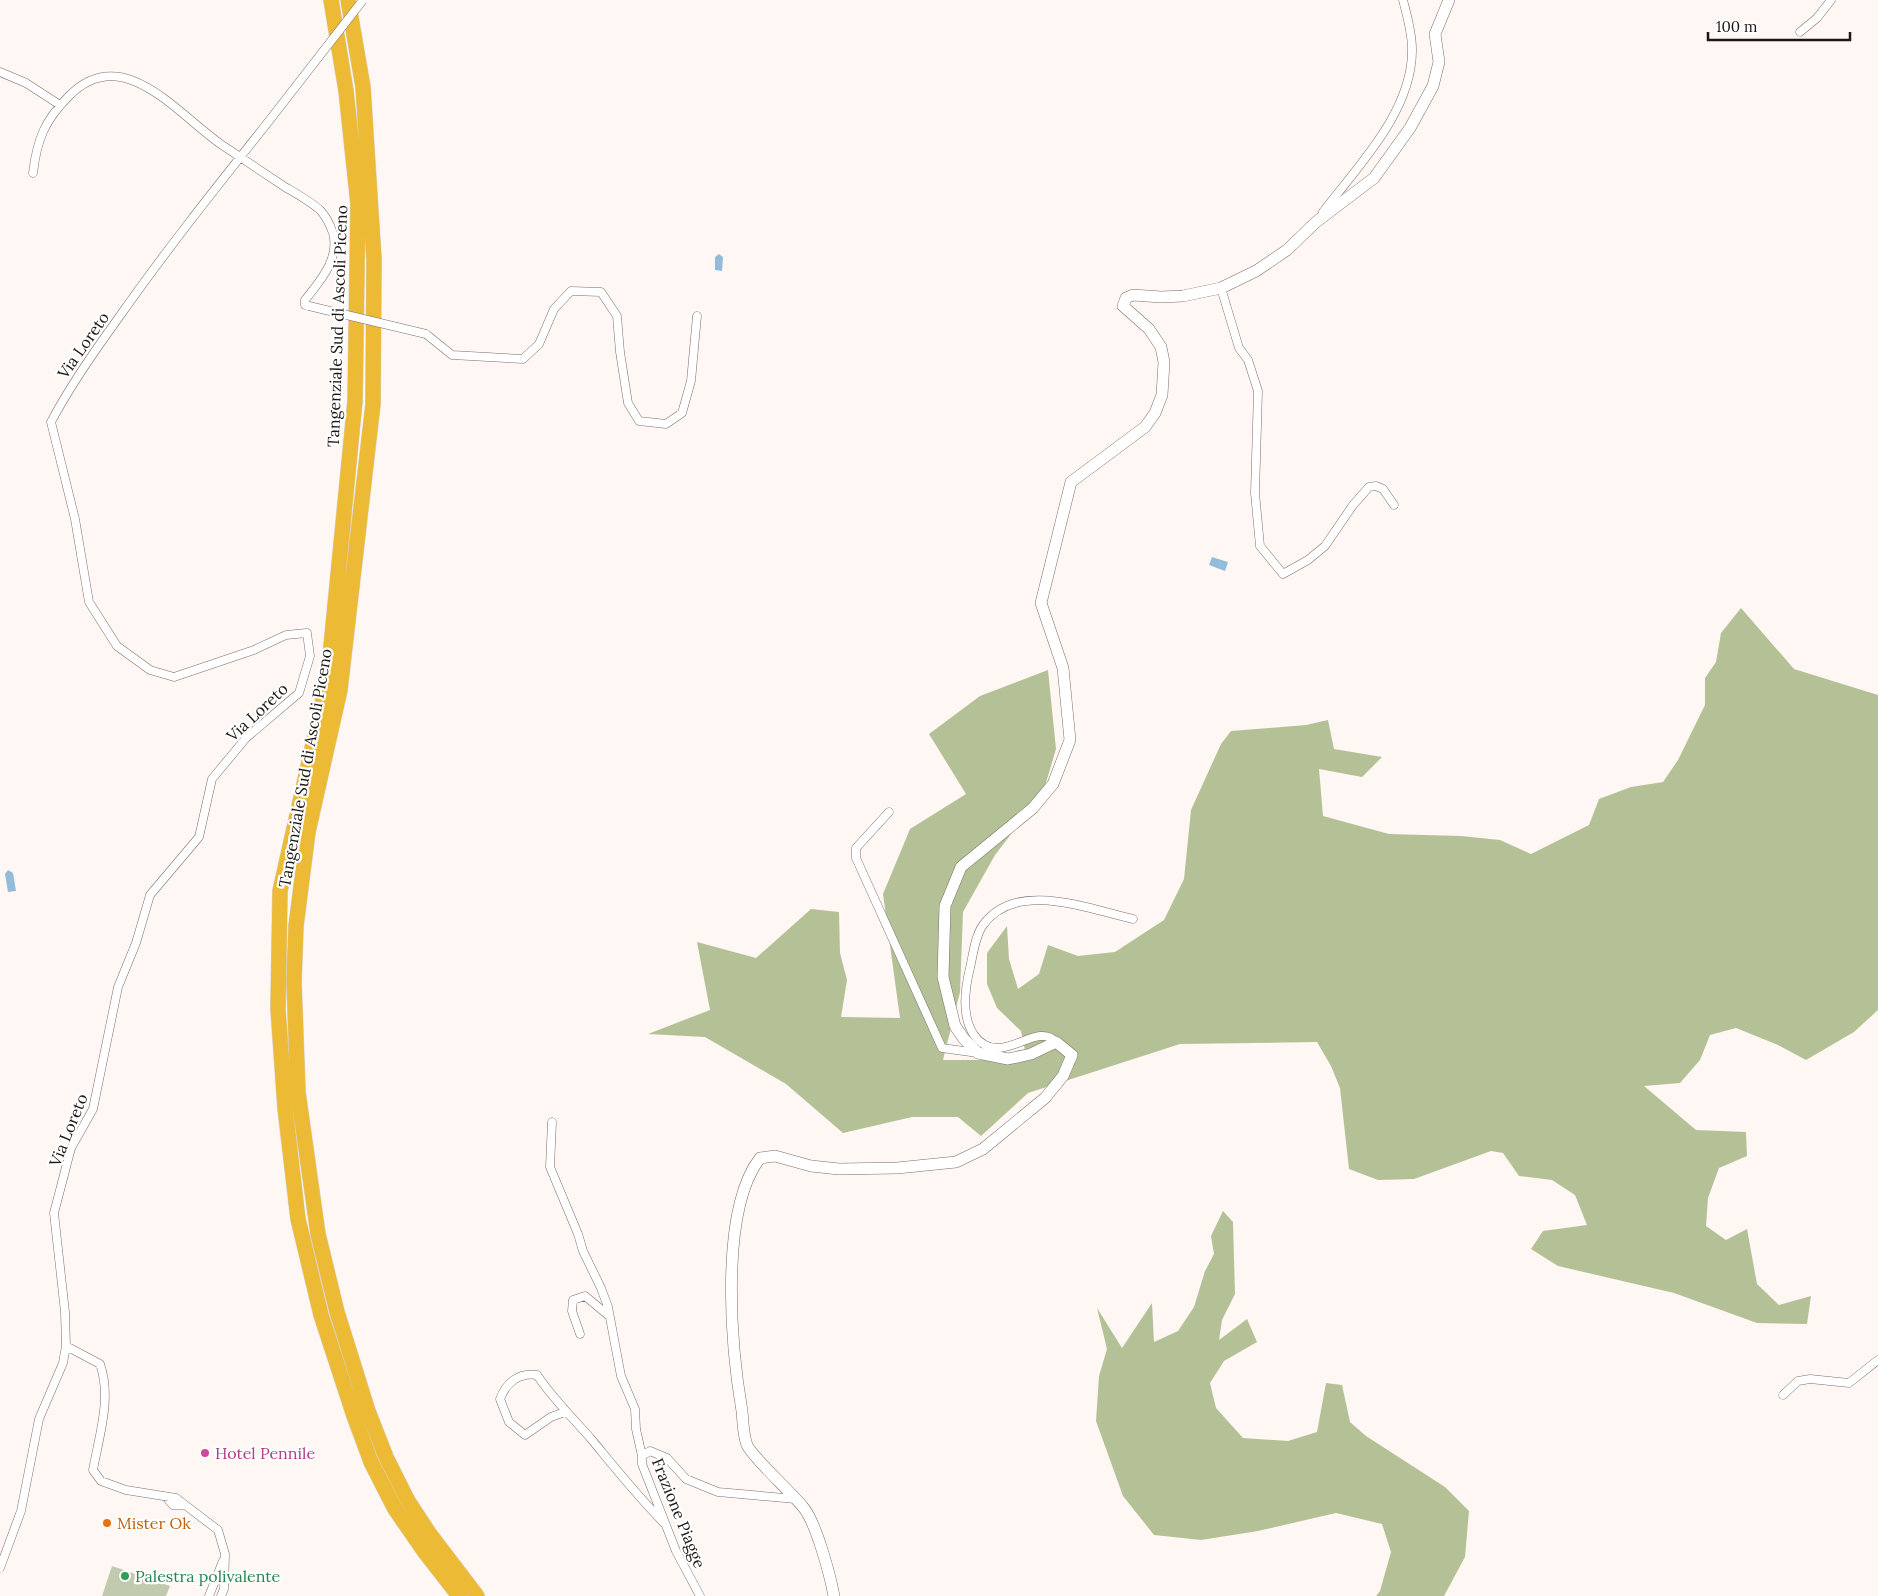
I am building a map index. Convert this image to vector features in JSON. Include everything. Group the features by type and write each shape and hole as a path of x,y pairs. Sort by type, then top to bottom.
{"highway":[{"name":"Tangenziale Sud di Ascoli Piceno","path":"331,0 346,91 358,204 356,401 328,677 293,824 280,892 278,1009 298,1219 322,1315 371,1462 395,1509 424,1551 459,1596"},
{"name":"Tangenziale Sud di Ascoli Piceno","path":"348,0 362,87 374,259 373,404 340,690 308,832 296,926 294,982 298,1092 318,1234 337,1312 368,1411 386,1457 408,1501 429,1533 477,1596"}],"street":[{"name":"Via Loreto","path":"0,1568 21,1511 40,1419 63,1364 66,1346 65,1312 54,1213 71,1148 93,1109 118,987 136,943 150,896 199,837 212,779 246,738 299,693 310,656 306,633 286,634 254,650 174,677 150,670 117,646 89,602 75,519 51,422 68,390 128,304 188,223 363,0"},
{"path":"1316,222 1397,113 1405,90 1412,50 1409,22 1403,0"},
{"path":"978,1053 964,1039 955,1026 943,977 945,906 961,866 1033,808 1053,784 1070,740 1063,668 1041,603 1071,482 1144,427 1155,413 1162,395 1164,362 1161,347 1149,329 1123,306 1126,298 1133,295 1168,297 1221,288 1256,271 1287,250 1316,222 1374,178 1410,128 1433,86 1439,62 1435,34 1449,0"},
{"path":"1800,32 1817,18 1831,0"},
{"path":"0,72 26,83 60,104"},
{"path":"33,173 38,139 48,120 60,104 85,81 98,76 123,78 157,92 208,135 312,204 328,221 333,234 334,251 326,274 306,300 305,305 426,334 452,355 523,359 540,344 554,309 572,291 601,292 617,316 620,352 628,403 639,421 666,424 682,413 691,381 697,316"},
{"path":"1221,288 1239,348 1248,360 1258,391 1255,493 1260,546 1273,565 1283,574 1308,560 1325,546 1353,505 1369,488 1376,486 1383,489 1394,505"},
{"path":"889,812 856,848 856,858 942,1048 1008,1059 1030,1054 1056,1042"},
{"path":"834,1596 828,1569 805,1508 747,1446 736,1378 733,1250 738,1217 751,1169 760,1158 775,1156 811,1166 839,1169 897,1168 956,1162 982,1149 1045,1098 1063,1076 1072,1055 1051,1037 1043,1035 1019,1042 1007,1049 988,1046 974,1035 966,1014 965,993 974,950 982,926 996,910 1014,902 1026,900 1067,904 1133,919"},
{"path":"552,1122 550,1167 578,1234 583,1251 601,1288 621,1376 635,1409 636,1429 642,1456"},
{"path":"580,1334 572,1311 573,1300 585,1296 608,1314"},
{"path":"66,1346 100,1364 105,1377 104,1407 93,1470 101,1481 126,1490 166,1497 173,1505 183,1505 218,1530 225,1554 224,1589 221,1596"},
{"path":"1782,1394 1798,1381 1810,1379 1849,1383 1878,1360"},
{"path":"565,1412 551,1417 525,1434 509,1422 500,1399 504,1389 515,1378 529,1374 537,1375 565,1412 593,1441 638,1498 666,1525"},
{"name":"Frazione Piagge","path":"700,1596 676,1551 642,1464 642,1456 650,1451 667,1458 686,1479 718,1492 796,1499"},
{"path":"209,1596 225,1554"}],"green space":[{"path":"1741,608 1794,669 1878,695 1878,1010 1854,1032 1806,1060 1778,1045 1736,1028 1710,1035 1700,1060 1680,1083 1644,1086 1696,1130 1746,1132 1747,1156 1719,1168 1708,1198 1706,1226 1726,1240 1747,1229 1757,1284 1779,1305 1811,1296 1807,1324 1757,1323 1674,1293 1558,1266 1531,1249 1543,1231 1587,1225 1575,1195 1552,1180 1519,1176 1503,1153 1491,1151 1414,1179 1378,1180 1349,1169 1340,1088 1331,1066 1317,1042 1180,1044 1028,1093 981,1136 958,1117 912,1117 843,1133 786,1084 705,1037 648,1034 710,1010 697,942 756,958 811,909 839,912 840,953 847,980 841,1017 900,1018 883,894 910,829 966,794 929,734 980,696 1048,670 1056,749 1045,786 995,855 963,912 960,992 943,1060 1027,1060 1021,1031 997,1008 987,984 987,953 1007,926 1009,959 1018,989 1039,974 1048,945 1078,956 1115,952 1164,920 1184,879 1191,810 1221,744 1231,731 1306,725 1328,720 1334,749 1382,757 1362,777 1319,769 1323,816 1389,834 1461,836 1500,840 1531,854 1589,825 1599,799 1631,787 1663,782 1678,760 1705,705 1705,678 1716,662 1721,633"},
{"path":"1223,1211 1233,1222 1235,1294 1222,1320 1219,1340 1247,1319 1257,1342 1224,1361 1210,1383 1216,1408 1243,1438 1288,1441 1317,1432 1326,1383 1342,1385 1350,1422 1366,1436 1445,1487 1469,1511 1465,1557 1444,1596 1376,1596 1380,1591 1391,1552 1382,1524 1336,1513 1258,1531 1201,1540 1154,1535 1123,1496 1096,1421 1099,1376 1107,1349 1097,1308 1122,1348 1152,1303 1154,1342 1178,1331 1194,1307 1205,1271 1214,1254 1211,1236"},
{"name":"Palestra polivalente","path":"112,1566 170,1586 166,1596 102,1596"}],"water":[{"path":"719,254 723,257 722,271 715,270 715,257"},
{"path":"1212,557 1228,562 1225,571 1209,565"},
{"path":"8,870 13,873 16,891 8,892 5,874"}],"place":[{"name":"Hotel Pennile","path":"205,1453"},
{"name":"Mister Ok","path":"107,1523"},
{"name":"Palestra polivalente","path":"125,1576"}]}
